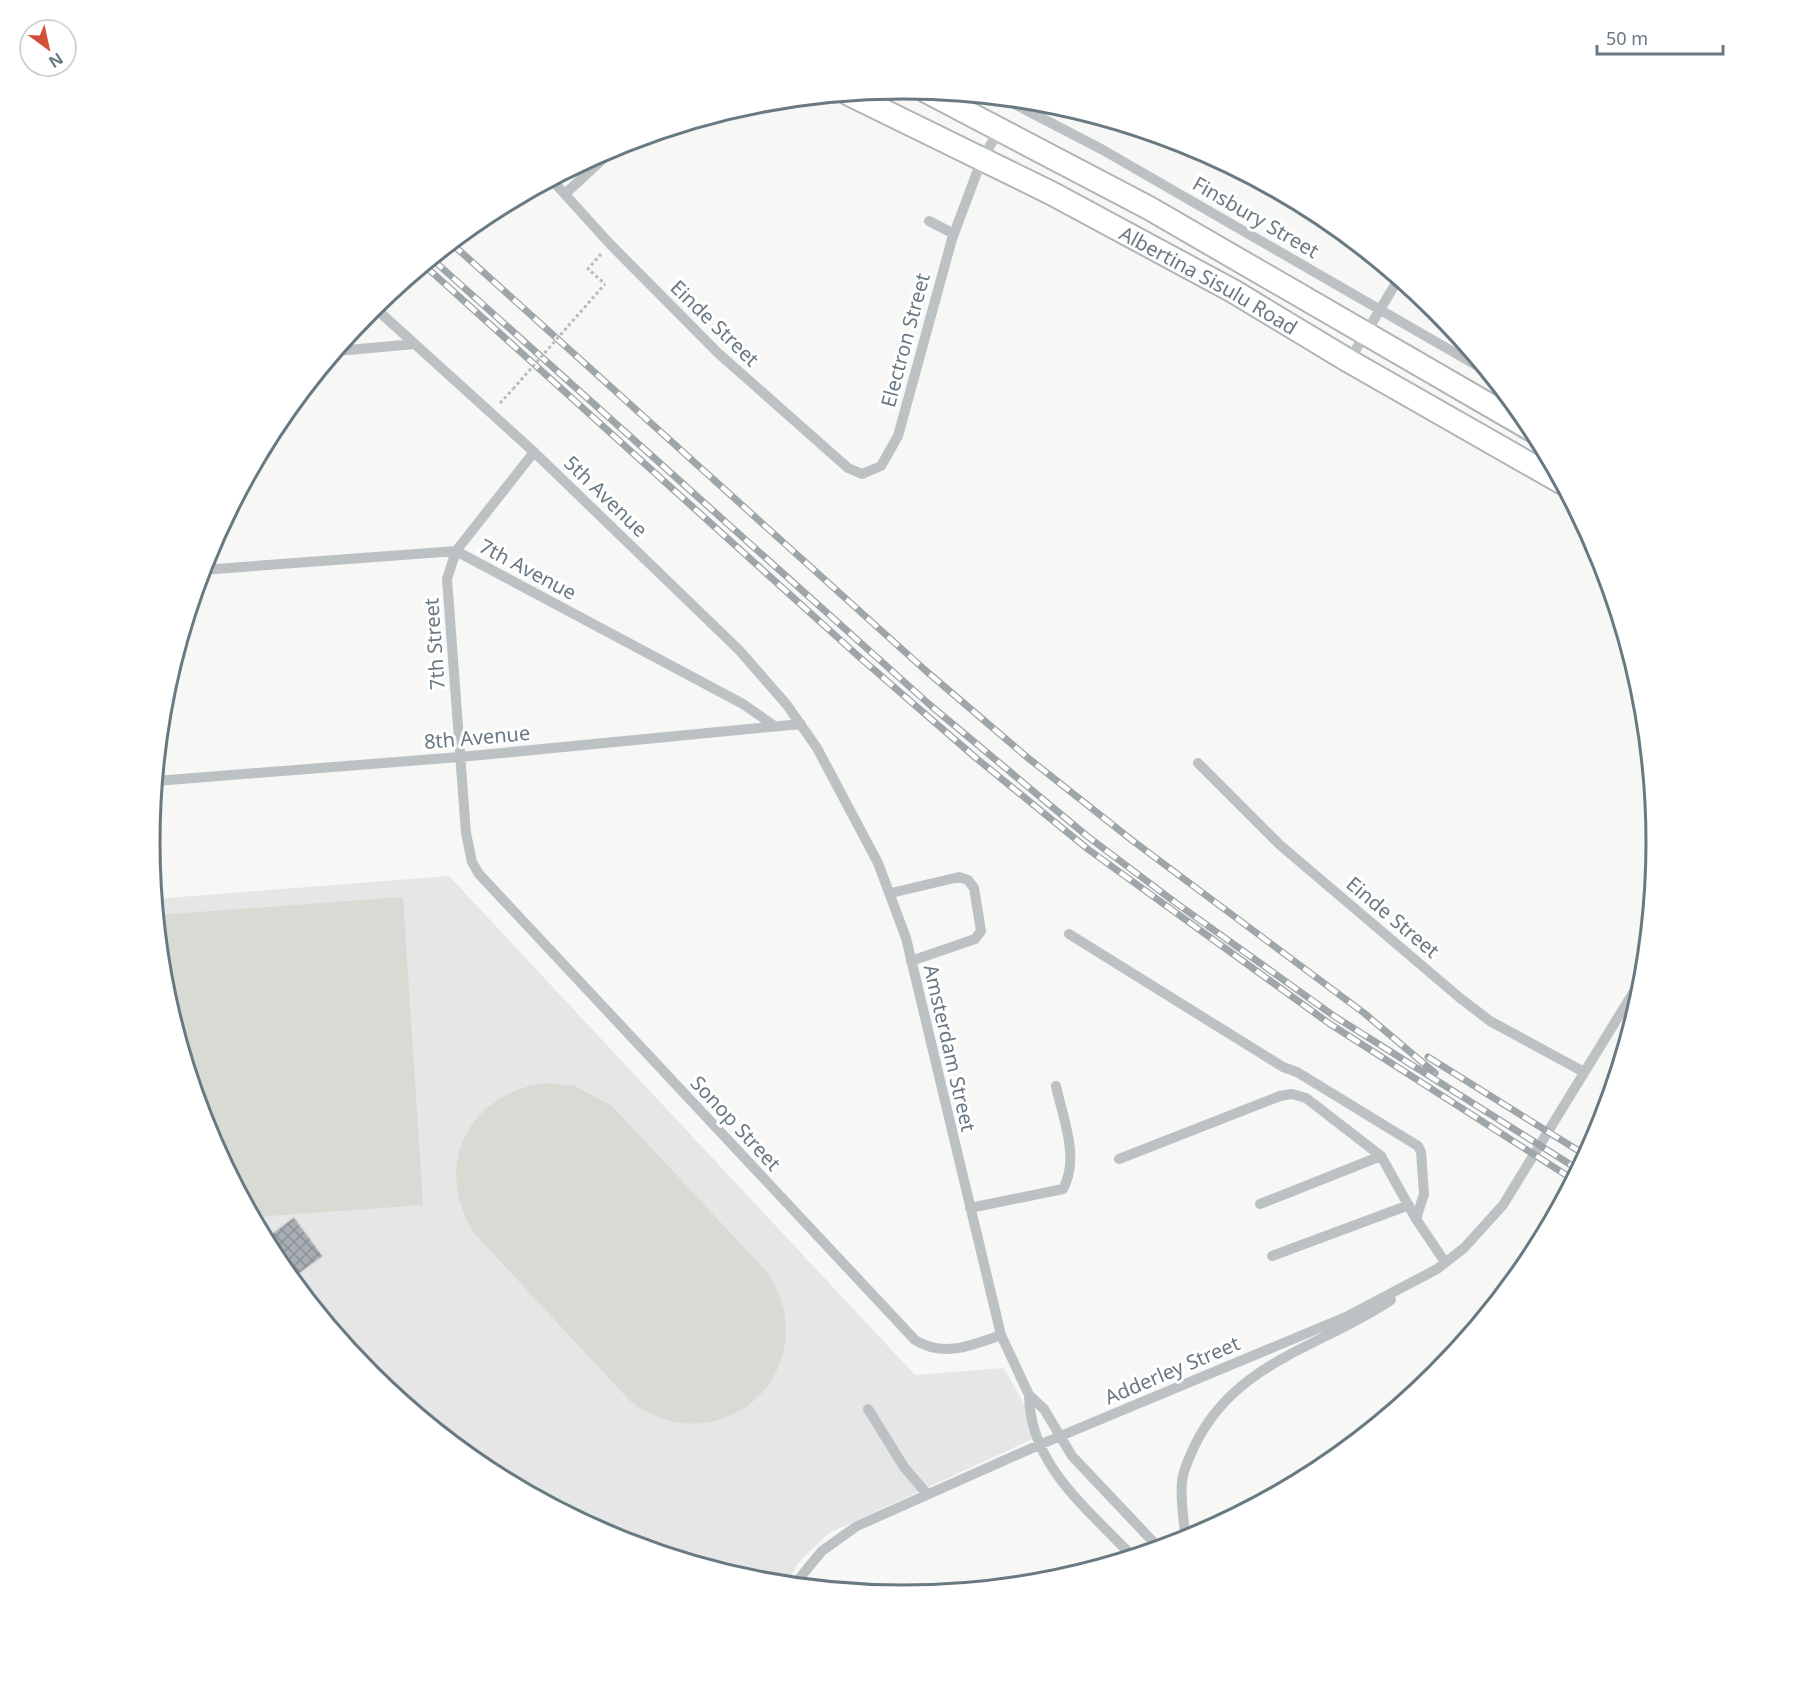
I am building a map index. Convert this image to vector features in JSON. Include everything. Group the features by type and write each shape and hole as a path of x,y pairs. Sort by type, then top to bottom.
{"main road":[{"name":"Albertina Sisulu Road","path":"864,101 982,159 1233,291 1349,361 1549,475"},
{"name":"Albertina Sisulu Road","path":"945,101 1220,248 1516,420"}],"street":[{"name":"Finsbury Street","path":"1024,109 1103,150 1469,361"},
{"name":"Electron Street","path":"868,473 881,466 898,436 954,234 982,159 1000,129"},
{"path":"566,193 594,168"},
{"name":"Einde Street","path":"558,185 610,244 718,354 848,468 862,474 868,473"},
{"path":"929,221 954,234"},
{"path":"1349,361 1395,285"},
{"name":"5th Avenue","path":"381,314 534,452 746,658 801,724"},
{"path":"347,350 415,344"},
{"name":"7th Street","path":"472,862 465,833 447,579 456,551 534,452"},
{"name":"7th Avenue","path":"213,569 456,551 743,704 773,725"},
{"name":"8th Avenue","path":"163,780 460,757 801,724"},
{"name":"Amsterdam Street","path":"801,724 862,830 891,893 911,961 1001,1335 1029,1395 1044,1409 1059,1437"},
{"name":"Einde Street","path":"1198,763 1280,845 1460,998 1490,1021 1584,1072"},
{"name":"Sonop Street","path":"472,862 483,881 915,1340 934,1350 944,1351 964,1348 1001,1335"},
{"path":"891,893 959,877 968,880 974,888 981,931 975,939 911,961"},
{"path":"1070,934 1283,1067 1297,1072 1418,1146 1421,1152 1424,1194 1416,1219"},
{"name":"Adderley Street","path":"798,1579 804,1569 838,1538 927,1494 1348,1316 1441,1266 1469,1243 1503,1205 1631,996"},
{"path":"970,1208 1063,1189 1070,1176 1072,1162 1056,1086"},
{"path":"1119,1159 1280,1096 1292,1094 1306,1098 1381,1156 1441,1266 1373,1312 1258,1372 1229,1395 1213,1412 1188,1461 1182,1481 1185,1530"},
{"path":"1260,1204 1381,1156"},
{"path":"1272,1256 1409,1205"},
{"name":"Amsterdam Street","path":"1029,1395 1029,1419 1039,1445"},
{"path":"868,1409 904,1467 927,1494"},
{"path":"1059,1437 1072,1456 1154,1542"},
{"path":"1039,1445 1051,1469 1125,1552"}],"path":[{"path":"504,399 605,285 588,269 610,244"}],"shaded area":[{"path":"449,876 915,1375 1004,1368 1041,1435 829,1533 797,1564 791,1578 711,1561 665,1547 575,1509 490,1461 413,1401 345,1333 285,1256 260,1214 237,1171 199,1081 174,988 166,940 163,898"},
{"path":"403,897 423,1205 261,1216 237,1171 199,1081 174,988 164,914"},
{"path":"547,1083 575,1086 612,1106 769,1274 784,1310 785,1344 775,1374 756,1399 730,1416 699,1423 665,1419 631,1402 474,1233 462,1208 457,1183 458,1158 465,1136 478,1117 496,1101 519,1089"}],"building":[{"path":"294,1217 323,1256 299,1274 272,1234"}],"railway":[{"path":"457,248 925,670 1028,758 1133,841 1364,1013 1435,1073"},
{"path":"438,264 930,705 1087,836 1334,1016 1572,1166"},
{"path":"430,270 857,655 976,758 1089,850 1330,1024 1567,1176"},
{"path":"1428,1057 1579,1151"}]}
